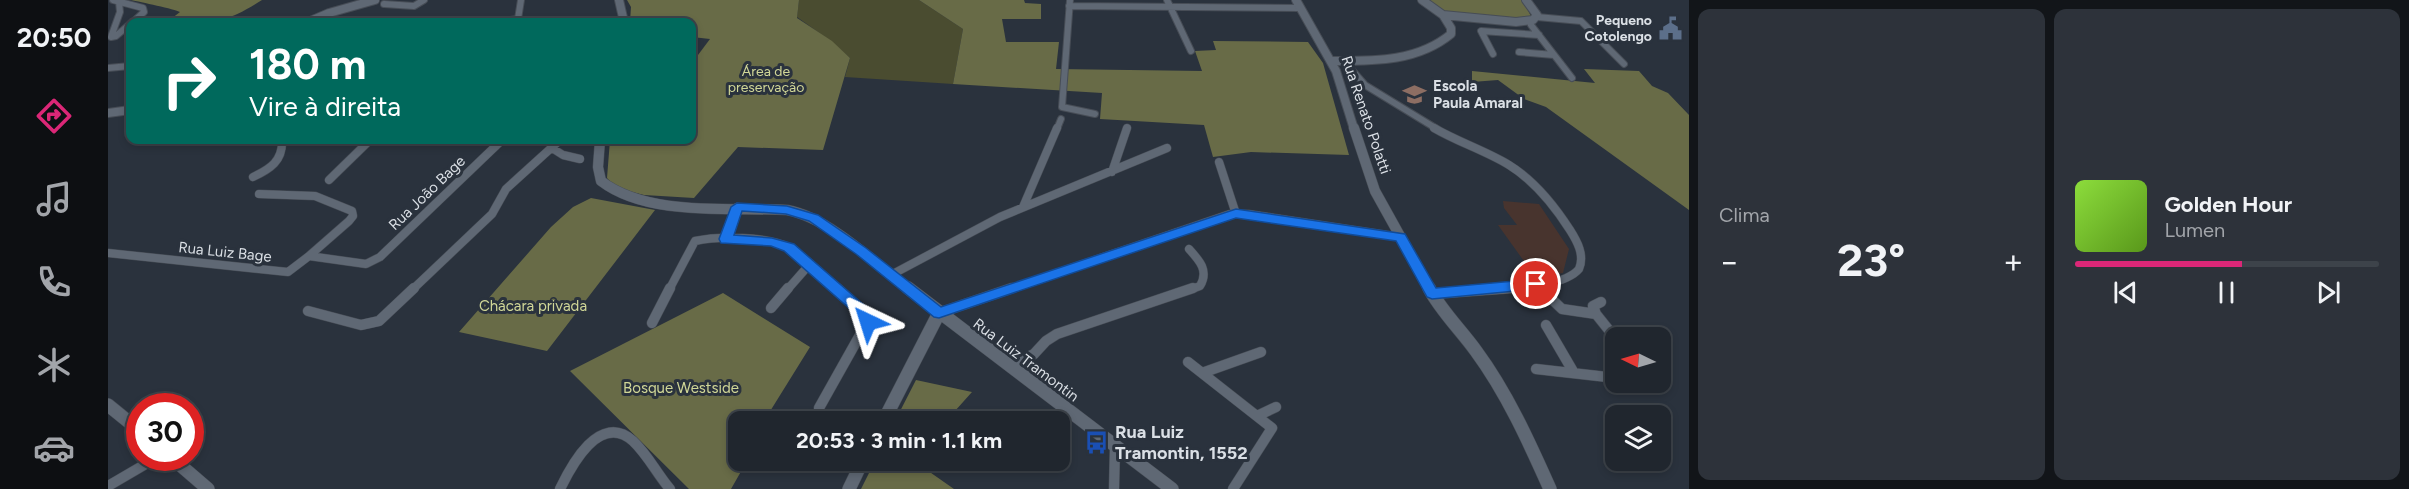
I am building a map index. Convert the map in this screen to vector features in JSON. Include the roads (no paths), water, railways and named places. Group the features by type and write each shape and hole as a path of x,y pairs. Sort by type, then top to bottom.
{"main road":[{"path":"317,18 375,0"},
{"path":"619,0 623,18"},
{"path":"1332,61 1395,59 1421,51 1450,34 1450,28 1443,15 1422,0"},
{"path":"1443,15 1525,22 1537,17 1526,0"},
{"name":"Rua Renato Polatti","path":"1297,4 1332,61 1369,176 1400,237 1432,294 1471,344 1498,386 1525,434 1550,489"},
{"path":"108,113 126,111"},
{"name":"Rua Luiz Tramontin","path":"600,144 598,175 612,192 644,202 804,213 822,223 1172,489"},
{"path":"889,411 939,313"},
{"path":"108,406 126,420"},
{"path":"187,471 208,489"},
{"path":"849,489 858,471"}],"street":[{"path":"384,4 414,6 424,0"},
{"path":"518,18 521,0"},
{"path":"1167,0 1191,51"},
{"path":"116,1 120,12 111,37 115,37 126,28"},
{"path":"116,1 143,8 144,12 137,18"},
{"path":"1095,114 1063,108 1069,3 1127,3 1171,7 1297,4"},
{"path":"1537,17 1581,21 1624,64"},
{"path":"1496,20 1504,32"},
{"path":"1531,25 1572,78"},
{"path":"1493,54 1481,31 1539,35"},
{"path":"1519,51 1554,54"},
{"path":"1344,61 1350,72 1371,89 1440,131 1509,165 1535,186 1574,237 1582,261 1575,273 1568,278 1536,284 1432,294"},
{"path":"108,68 126,66"},
{"path":"1336,71 1350,72"},
{"path":"1023,207 1061,119"},
{"path":"1112,172 1127,128"},
{"path":"253,177 266,171 280,159 282,144"},
{"path":"328,180 366,144"},
{"name":"Rua João Bage","path":"309,256 369,263 377,260 498,144"},
{"path":"308,311 361,324 379,321 492,214 506,189 556,144"},
{"path":"552,148 563,155 580,159"},
{"path":"891,275 970,232 1023,207 1167,148"},
{"path":"1219,162 1236,214"},
{"name":"Rua Luiz Bage","path":"108,253 288,272 353,216 352,211 315,196 259,194"},
{"path":"726,239 737,207"},
{"path":"939,313 1236,214 1400,237"},
{"path":"652,323 693,243 702,239 726,239 778,243 789,248 869,319 819,408"},
{"path":"1008,366 1034,354 1046,341 1057,334 1200,286 1205,278 1204,268 1189,249"},
{"path":"771,308 809,265"},
{"path":"1536,284 1562,309 1596,314"},
{"path":"1601,302 1593,306 1606,327"},
{"path":"1546,326 1574,373"},
{"path":"1202,373 1261,352"},
{"path":"1188,362 1272,428 1233,489"},
{"path":"1536,369 1605,377"},
{"path":"1257,416 1276,407"},
{"path":"560,489 581,450 590,441 603,435 615,434 627,435 637,445 670,489"},
{"path":"1114,489 1115,446"},
{"path":"108,486 134,471"}],"place":[{"name":"Pequeno Cotolengo","path":"1670,28"},
{"name":"Escola Paula Amaral","path":"1415,95"},
{"name":"Rua Luiz Tramontin, 1552","path":"1097,442"}],"park label":[{"name":"Área de preservação","path":"766,80"},
{"name":"Chácara privada","path":"533,306"},
{"name":"Bosque Westside","path":"681,388"}]}
